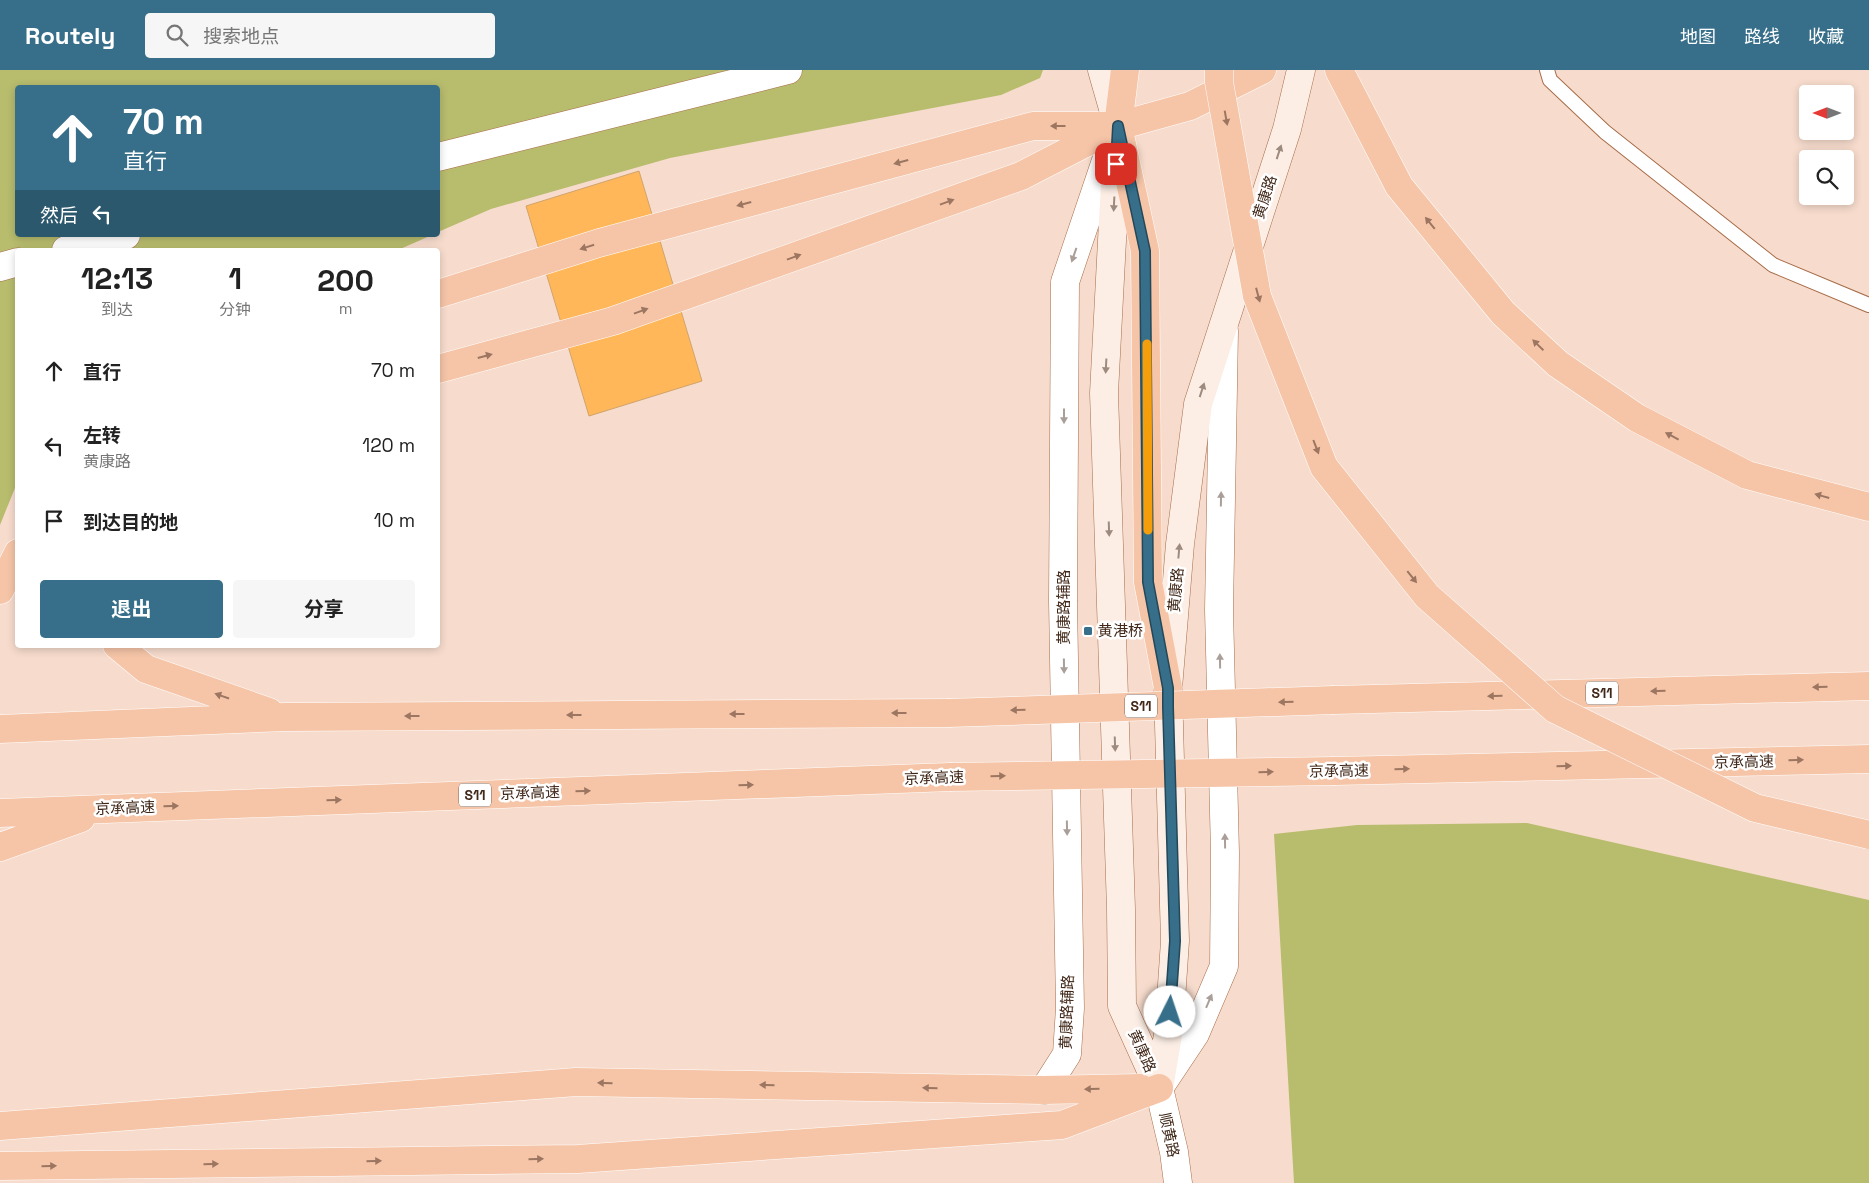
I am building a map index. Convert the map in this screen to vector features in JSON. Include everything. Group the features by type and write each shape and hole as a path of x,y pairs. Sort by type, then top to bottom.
{"highway":[{"path":"1126,70 1118,126 1145,251 1148,582 1168,688"},
{"path":"1219,70 1219,82 1257,296 1324,467 1427,596 1555,709 1755,808 1869,835"},
{"path":"440,368 613,321 1011,179 1118,126 1190,106 1262,70"},
{"path":"1339,70 1399,186 1504,312 1558,364 1637,418 1747,475 1869,507"},
{"path":"440,293 598,243 1033,126 1118,126"},
{"path":"0,590 15,559"},
{"path":"121,648 146,669 285,717"},
{"name":"S11","path":"0,729 285,717 948,713 1334,700 1869,686"},
{"name":"京承高速","path":"0,813 950,777 1335,771 1869,759"},
{"path":"0,847 109,809"},
{"path":"0,1126 576,1082 1044,1090 1158,1088"},
{"path":"0,1166 588,1158 1062,1125 1158,1088"}],"main road":[{"name":"黄康路","path":"1102,70 1118,126 1104,393 1121,909 1122,1006 1158,1088"},
{"name":"黄康路","path":"1158,1088 1169,1030 1175,941 1168,688 1180,544 1198,404 1287,129 1301,70"}],"street":[{"path":"440,157 788,70"},
{"name":"黄康路辅路","path":"1044,1090 1067,1054 1070,1008 1063,601 1064,282 1118,126"},
{"path":"74,248 118,237"},
{"path":"0,266 15,263"},
{"path":"1158,1088 1195,1034 1224,966 1225,853 1219,610 1224,322"},
{"name":"顺黄路","path":"1158,1088 1174,1152 1178,1183"}],"lane":[{"path":"1547,70 1550,80 1605,132 1773,265 1869,305"}],"green space":[{"path":"0,70 1043,70 1040,78 1001,95 670,158 491,209 440,231 440,85 15,85 15,237 427,237 403,248 15,248 15,488 0,525"},
{"path":"1527,823 1869,900 1869,1183 1294,1183 1274,834 1357,825"}],"building":[{"path":"639,171 702,381 589,416 526,206"}],"slow traffic":[{"path":"1147,344 1148,530"}],"place":[{"name":"黄港桥","path":"1088,631"}],"route":[{"path":"1116,164 1118,126 1145,251 1148,582 1168,688 1175,941 1170,1012"}]}
